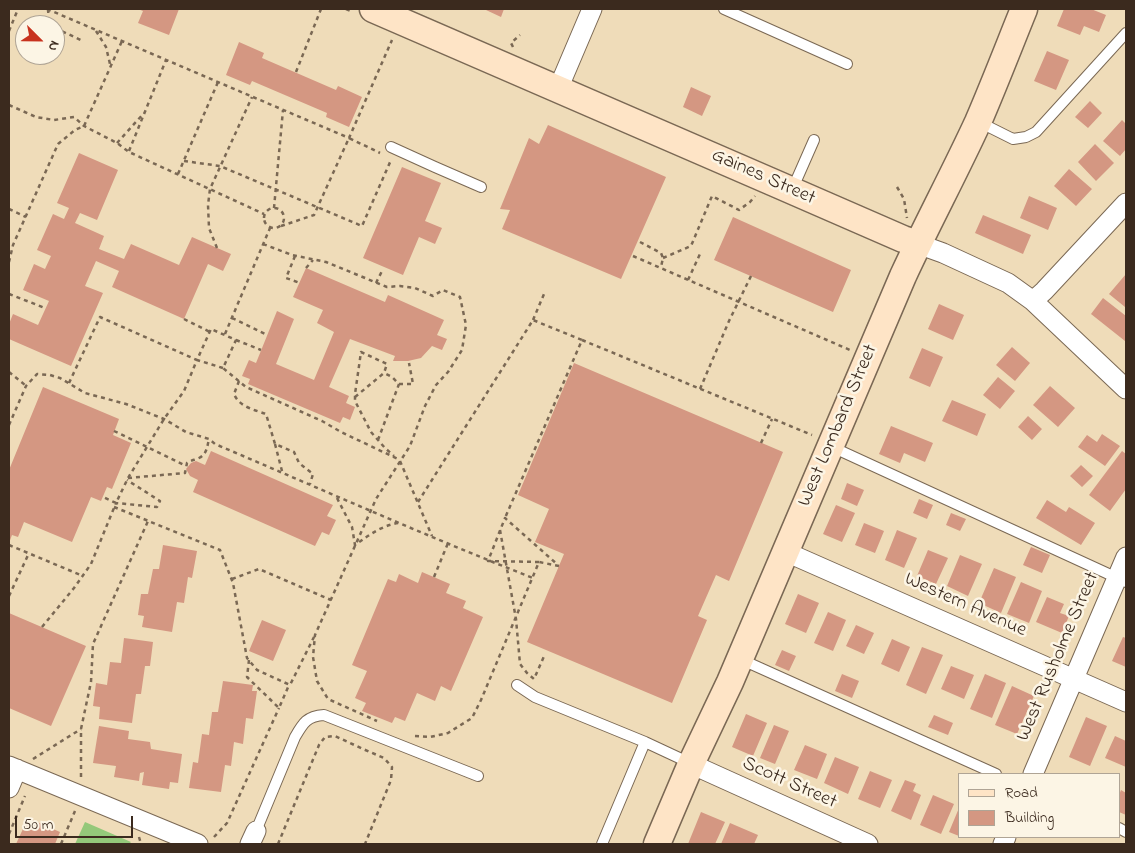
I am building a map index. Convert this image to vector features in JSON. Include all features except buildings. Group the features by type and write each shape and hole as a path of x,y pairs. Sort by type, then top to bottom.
{"street":[{"name":"Gaines Street","path":"373,9 902,239 912,234 943,253 1008,283 1033,301 1121,381"},
{"path":"558,89 592,9"},
{"name":"West Lombard Street","path":"656,844 691,764 722,700 786,552 823,441 903,276 912,234 949,182 978,121 1024,9"},
{"path":"1033,301 1126,203"},
{"name":"Western Avenue","path":"786,552 1126,702"},
{"name":"West Rusholme Street","path":"1033,773 1074,679 1122,580 1126,557"},
{"name":"Scott Street","path":"691,764 868,844"},
{"path":"9,788 20,770 82,796 206,841"}],"lane":[{"path":"724,9 847,64"},
{"path":"978,121 1013,139 1026,137 1036,132 1126,33"},
{"path":"792,190 814,140"},
{"path":"387,150 480,187"},
{"path":"823,441 1122,580"},
{"path":"740,659 994,773"},
{"path":"517,685 535,697 645,742 691,764"},
{"path":"253,838 295,737 303,723 315,716 324,715 478,776"},
{"path":"602,844 645,742"}],"path":[{"path":"9,30 18,9"},
{"path":"48,9 349,138 387,150"},
{"path":"296,72 321,9"},
{"path":"95,29 106,47 110,67"},
{"path":"65,33 83,41"},
{"path":"281,226 284,220 283,213 274,208 268,209 264,214 263,220 270,228 276,228 314,215 392,39"},
{"path":"9,262 13,245 58,144 75,130 84,126 122,41"},
{"path":"129,152 166,60"},
{"path":"178,174 218,82"},
{"path":"217,248 209,228 208,205 210,189 252,97"},
{"path":"9,105 36,117 54,120 74,117 84,126 117,142 129,152 264,214"},
{"path":"274,208 283,110"},
{"path":"117,142 145,112"},
{"path":"184,161 220,166 362,226 392,158"},
{"path":"897,187 904,199 912,234"},
{"path":"663,258 691,246 712,196 739,210 756,195"},
{"path":"9,209 26,217"},
{"path":"224,335 270,228"},
{"path":"640,242 661,253 663,258 661,268"},
{"path":"206,841 227,823 279,708 315,635 370,511 410,446 425,406 436,384 448,372 462,350 466,325 460,298 443,290 433,296 415,288 387,287 326,262 294,256 263,244"},
{"path":"688,280 700,254"},
{"path":"294,256 286,278 300,283"},
{"path":"633,256 852,351"},
{"path":"306,268 313,260"},
{"path":"376,283 383,269"},
{"path":"700,389 751,276"},
{"path":"9,294 45,308"},
{"path":"418,502 533,320 544,294"},
{"path":"69,383 100,317 197,360 224,368 246,387 322,421 400,460"},
{"path":"232,318 267,335"},
{"path":"184,319 210,332 211,330 261,350"},
{"path":"533,320 823,441"},
{"path":"42,627 91,564 127,479 164,419 184,391 210,332"},
{"path":"224,368 236,340"},
{"path":"488,561 582,340"},
{"path":"355,398 384,373 387,364 361,352 355,398 355,402 371,432 385,448 400,460 433,537"},
{"path":"384,373 400,384 413,384 409,363"},
{"path":"9,372 26,386"},
{"path":"9,425 26,386 37,374 50,375 60,378 85,393 126,404 164,419 186,432 209,439 215,444 370,511 532,578"},
{"path":"239,381 234,394 236,400 241,404 266,414 282,473"},
{"path":"378,440 400,384"},
{"path":"761,443 772,419"},
{"path":"114,431 186,466"},
{"path":"127,479 185,473 187,463 193,459 198,459 205,453 209,439"},
{"path":"275,444 294,452 299,463 313,474 313,480 310,485"},
{"path":"103,497 116,503 157,507 160,501 127,479"},
{"path":"336,496 352,527 355,545"},
{"path":"114,507 220,550 232,579 247,658 257,670 290,685"},
{"path":"488,561 539,562 559,566 506,518"},
{"path":"61,844 82,796 81,729 91,682 93,644 148,521"},
{"path":"355,545 377,530 399,523"},
{"path":"500,530 516,619 520,664 534,679 545,654"},
{"path":"9,544 83,576"},
{"path":"434,577 448,544"},
{"path":"9,596 29,553"},
{"path":"413,736 430,737 448,733 472,718 539,562"},
{"path":"232,579 259,569 331,600"},
{"path":"315,635 313,657 317,682 328,699 383,723"},
{"path":"249,660 247,677 279,708"},
{"path":"9,834 20,770 81,729"},
{"path":"278,844 319,745 325,737 335,736 384,758 392,767 392,780 365,844"}],"green space":[{"path":"85,822 131,842 129,844 75,844"}]}
